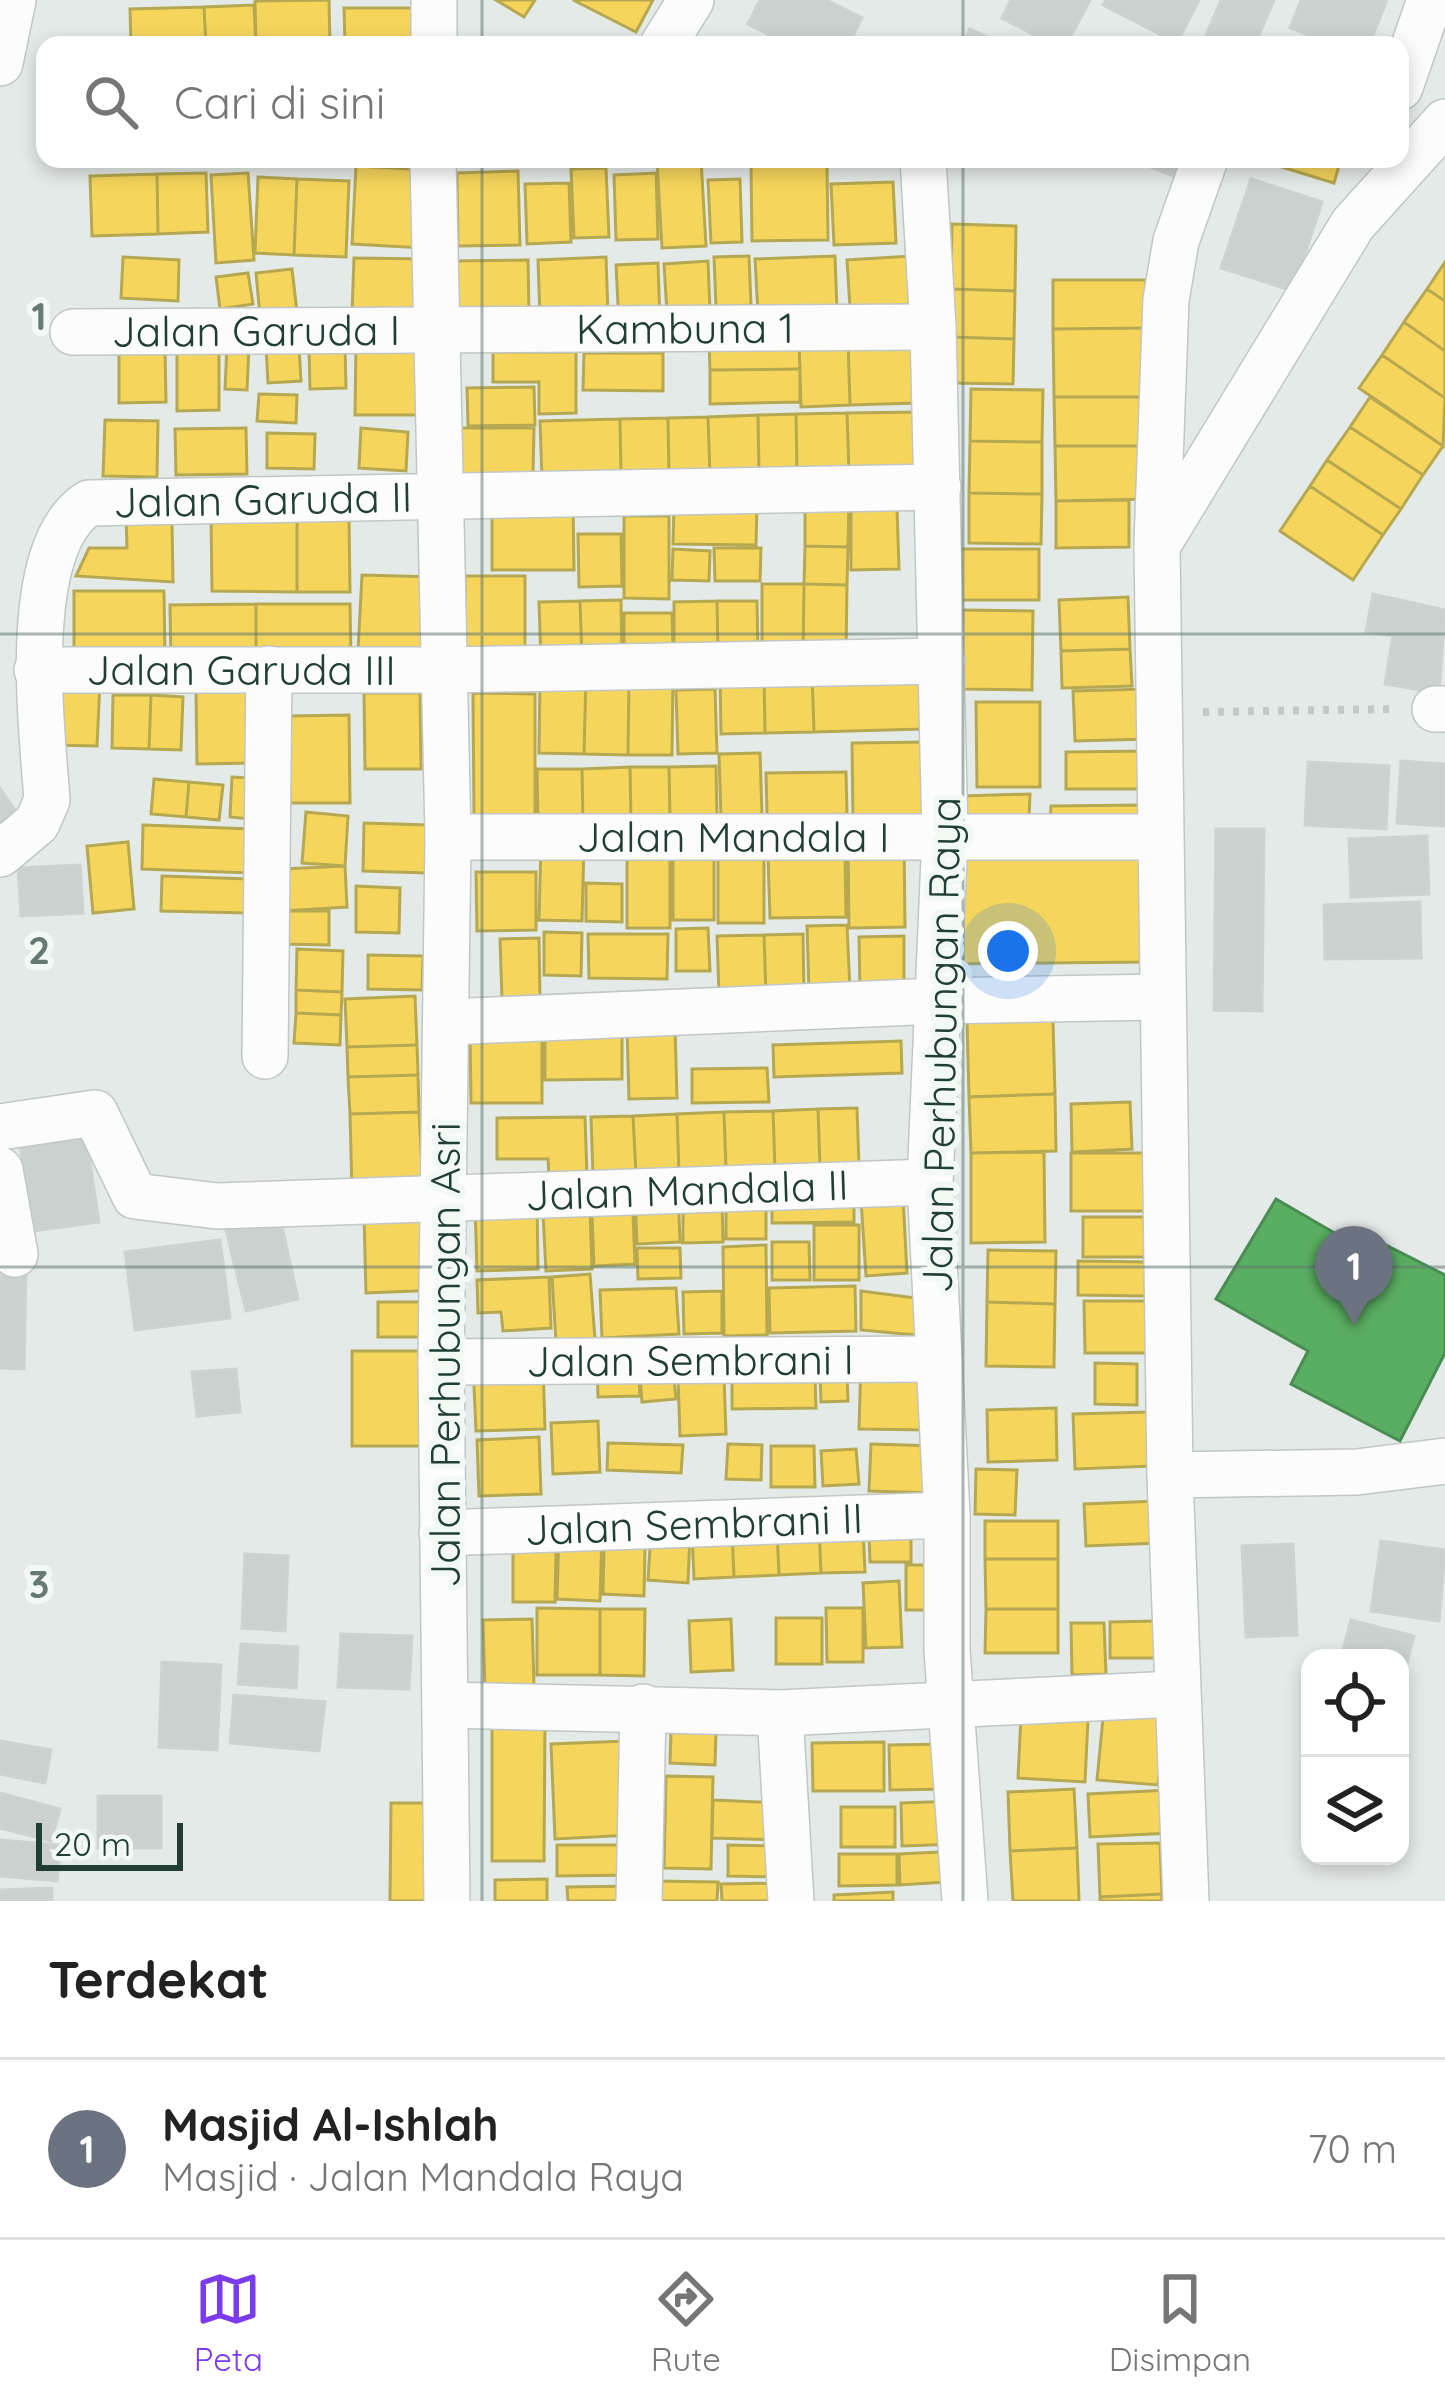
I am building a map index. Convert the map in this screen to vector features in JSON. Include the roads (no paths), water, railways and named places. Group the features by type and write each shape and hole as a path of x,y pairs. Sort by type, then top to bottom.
{"street":[{"path":"0,63 13,0"},
{"path":"434,0 434,36"},
{"path":"669,36 691,0"},
{"path":"1409,61 1430,0"},
{"path":"1409,162 1445,122"},
{"name":"Jalan Perhubungan Asri","path":"434,168 439,499 447,670 441,1362 447,1901"},
{"name":"Jalan Perhubungan Raya","path":"924,168 933,328 945,835 930,1182 947,1514 951,1706 965,1901"},
{"path":"1186,1901 1170,1475 1157,546 1166,300 1176,241 1202,168"},
{"path":"1353,224 1372,168"},
{"path":"1157,546 1353,224 1404,168"},
{"name":"Kambuna 1","path":"438,331 933,328"},
{"name":"Jalan Garuda I","path":"73,332 438,331"},
{"path":"439,499 938,487"},
{"name":"Jalan Garuda II","path":"38,670 37,644 60,537 71,514 88,502 439,499"},
{"name":"Jalan Garuda III","path":"38,670 447,670 942,661"},
{"path":"265,1056 269,669"},
{"path":"0,854 37,823 47,800 38,670"},
{"name":"Jalan Mandala I","path":"448,837 1159,837"},
{"path":"447,1022 939,1000 1160,997"},
{"name":"Jalan Mandala II","path":"0,1127 95,1113 123,1180 135,1196 217,1206 930,1182"},
{"path":"0,1170 15,1254"},
{"name":"Jalan Sembrani I","path":"441,1362 939,1358"},
{"path":"1170,1475 1358,1472 1445,1461"},
{"name":"Jalan Sembrani II","path":"442,1533 947,1514"},
{"path":"445,1705 779,1713 1175,1694"},
{"path":"639,1901 643,1707"},
{"path":"779,1713 790,1901"}],"place":[{"name":"Masjid Al-Ishlah","path":"1354,1325"}]}
